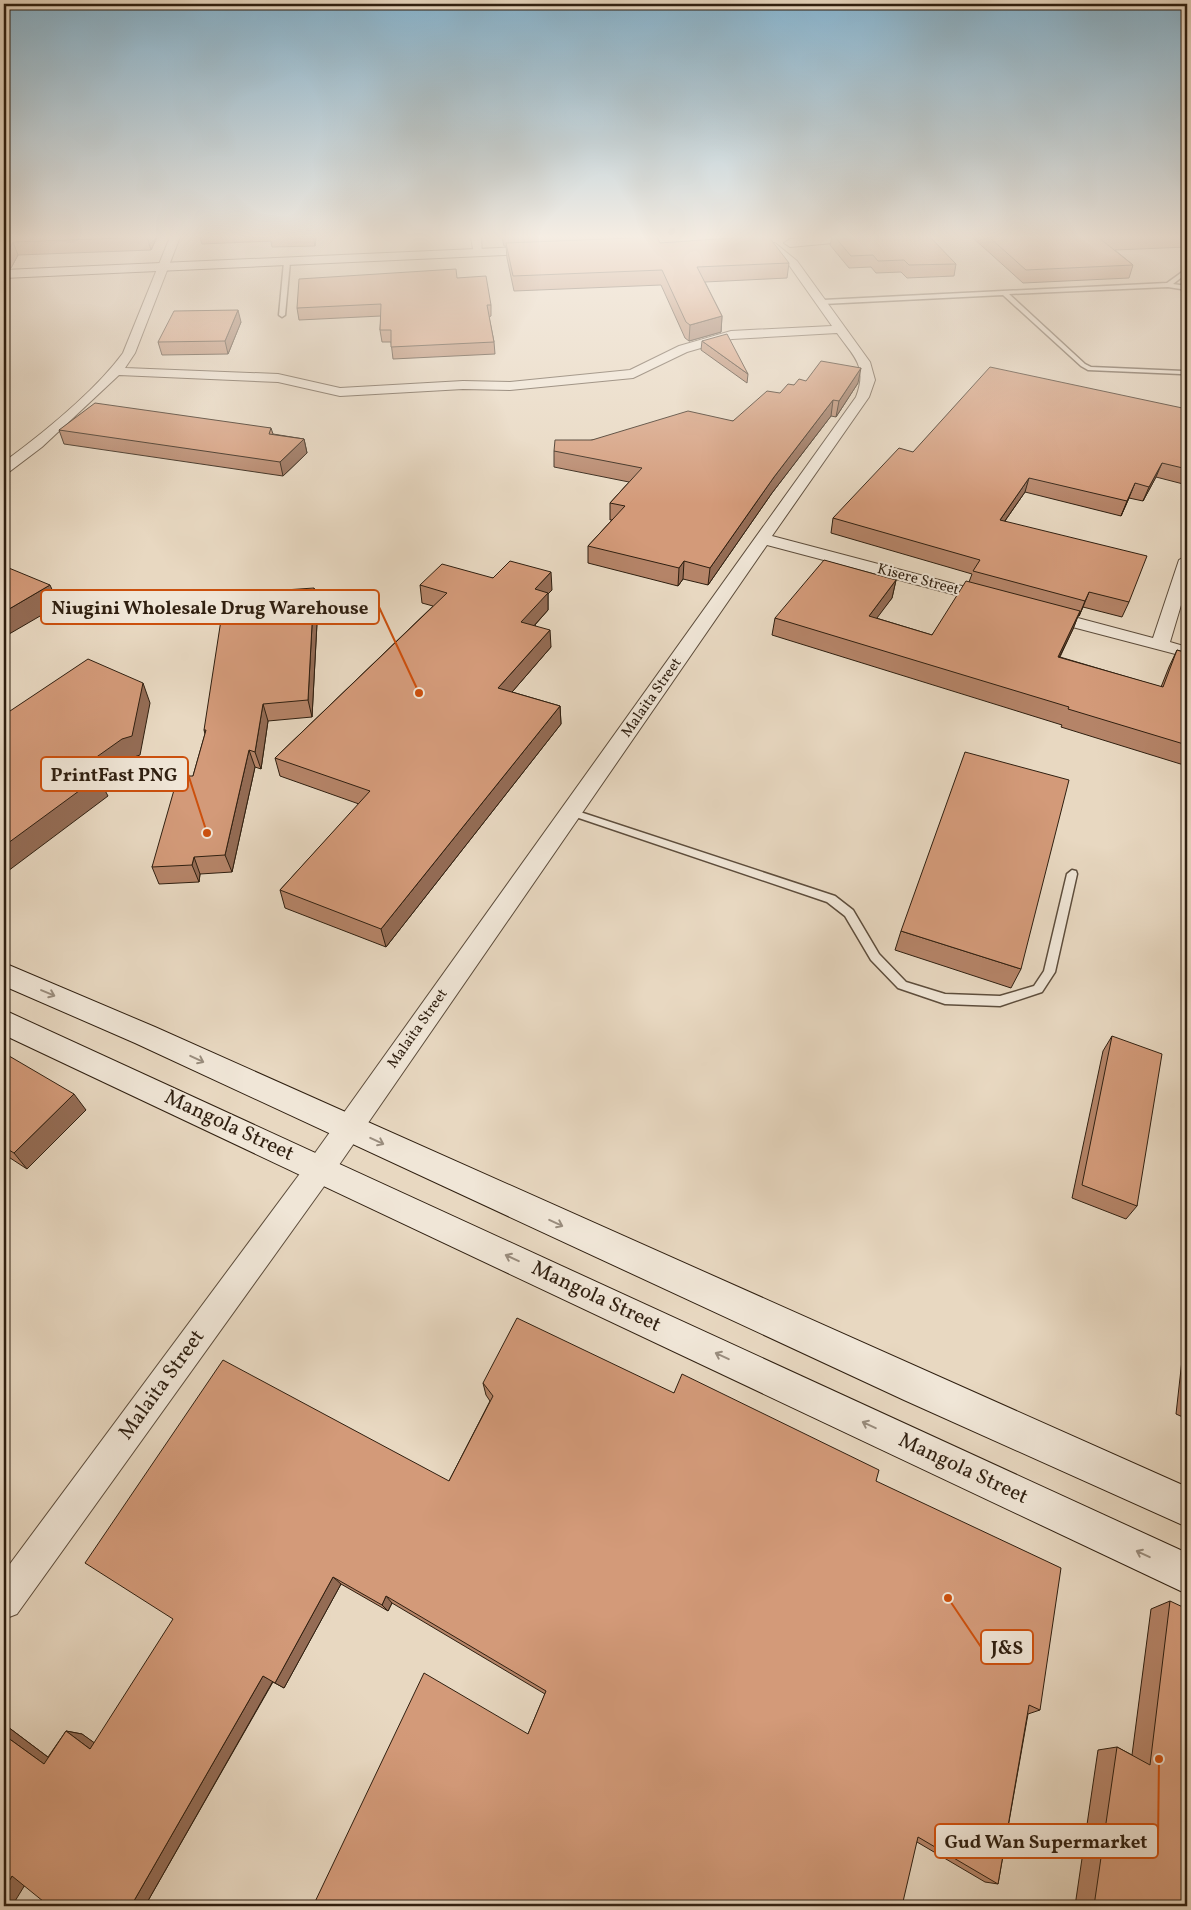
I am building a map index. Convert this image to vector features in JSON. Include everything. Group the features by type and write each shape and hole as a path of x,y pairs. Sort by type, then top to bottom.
{"main road":[{"path":"4,974 917,1387 1187,1507"},
{"name":"Mangola Street","path":"4,1022 1187,1574"}],"street":[{"path":"4,469 37,444 116,371 129,353 140,326"},
{"name":"Malaita Street","path":"4,1600 320,1169 862,397 869,380 864,362 840,326"},
{"path":"116,371 278,378 340,392 463,385 510,386 633,374 683,349 731,335 842,329"},
{"name":"Kisere Street","path":"764,539 1005,603"},
{"path":"1160,644 1187,560"},
{"path":"1025,608 1187,652"}],"lane":[{"path":"1040,326 1075,359 1090,369 1181,372"},
{"path":"571,812 831,899 849,913 875,957 902,984 945,999 1000,1002 1038,989 1049,972 1072,874"}],"building":[{"path":"166,326 231,326 225,341 158,342"},
{"path":"380,326 491,326 494,342 391,347 391,330 380,330"},
{"path":"727,334 748,374 702,341"},
{"path":"821,361 861,368 839,401 833,400 774,477 710,568 684,561 679,568 588,546 625,506 610,503 642,468 554,451 555,440 592,440 688,411 733,421 767,391 780,393 788,384 794,385 799,379 806,381"},
{"path":"990,367 1187,409 1187,469 1162,463 1149,487 1135,483 1127,501 1029,478 1000,520 1147,556 1129,602 1089,592 1085,601 973,571 980,560 833,518 899,448 913,452"},
{"path":"95,403 271,428 269,434 304,439 280,462 59,430"},
{"path":"824,560 896,580 869,616 932,635 966,581 1080,611 1058,657 1163,687 1177,650 1187,653 1187,745 1068,709 1069,707 775,618"},
{"path":"510,561 551,572 535,589 548,593 521,622 550,630 498,688 560,706 381,929 280,890 370,791 275,758 447,593 420,585 442,564 493,578"},
{"path":"4,566 50,585 4,612"},
{"path":"314,588 308,700 263,704 255,752 249,750 225,855 194,857 192,865 152,867 178,776 193,776 206,730 204,730 225,594"},
{"path":"88,659 143,683 132,736 122,739 81,768 98,777 4,846 4,715"},
{"path":"965,752 1069,780 1021,969 901,931"},
{"path":"1112,1036 1162,1054 1137,1206 1082,1185"},
{"path":"4,1053 74,1094 14,1153 4,1147"},
{"path":"517,1318 674,1393 682,1374 879,1470 876,1481 1061,1568 1040,1710 1029,1705 998,1884 918,1837 902,1906 313,1906 424,1673 528,1734 546,1691 386,1596 382,1605 333,1577 275,1683 263,1676 131,1906 49,1906 12,1876 4,1890 4,1735 44,1764 66,1731 90,1749 173,1619 85,1563 223,1360 449,1481 493,1396 483,1383"},
{"path":"1170,1601 1187,1609 1187,1906 1094,1906 1117,1747 1150,1765"}],"place":[{"name":"Niugini Wholesale Drug Warehouse","path":"419,693"},
{"name":"PrintFast PNG","path":"207,833"},
{"name":"J&S","path":"948,1598"},
{"name":"Gud Wan Supermarket","path":"1159,1759"}]}
